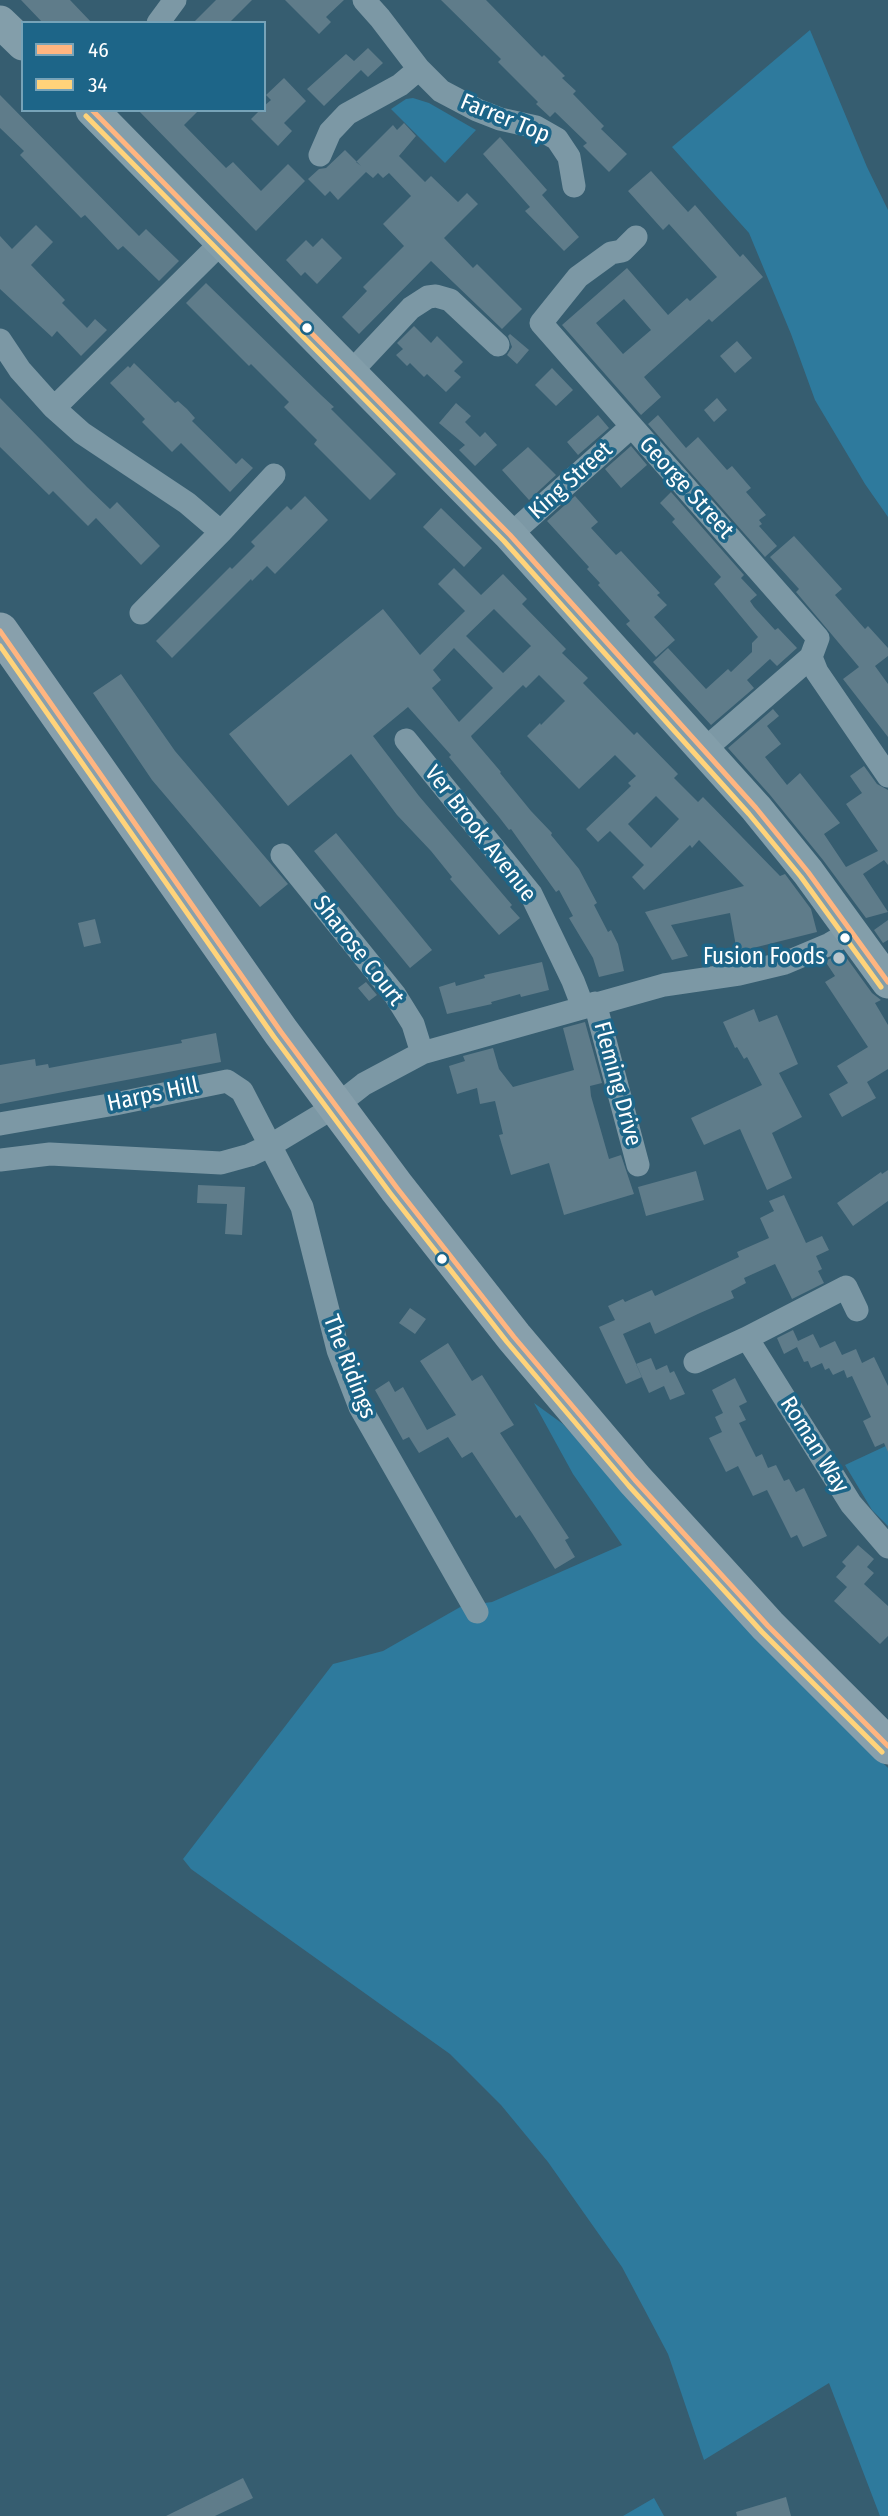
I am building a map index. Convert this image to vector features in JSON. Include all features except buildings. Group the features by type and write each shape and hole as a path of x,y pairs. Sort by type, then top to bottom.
{"main road":[{"path":"0,631 281,1032 397,1188 514,1337 635,1480 768,1626 888,1746"}],"street":[{"path":"159,21 175,0"},
{"name":"Farrer Top","path":"364,0 431,83 458,101 500,119 536,127 557,139 569,157 573,186"},
{"path":"0,22 21,42"},
{"path":"320,155 330,132 347,114 394,89 419,69"},
{"path":"94,112 510,535 705,749 883,965"},
{"name":"George Street","path":"636,237 621,251 611,253 578,277 541,323 814,633 817,643 811,657"},
{"path":"54,408 223,241"},
{"path":"349,373 411,308 428,297 450,300 498,345"},
{"path":"0,340 20,370 54,408 82,433 187,503 221,532"},
{"name":"King Street","path":"510,535 631,427"},
{"path":"141,613 274,475"},
{"path":"705,749 811,657 817,672 888,776"},
{"name":"Ver Brook Avenue","path":"406,740 531,894 573,981 589,1005"},
{"name":"Sharose Court","path":"282,855 395,995 414,1024 422,1053"},
{"path":"0,1160 50,1154 221,1163 250,1155 271,1145 336,1105 364,1084 422,1053 664,985 739,974 785,963 830,944 852,930"},
{"name":"Fleming Drive","path":"589,1005 638,1165"},
{"name":"Harps Hill","path":"0,1124 227,1081 242,1091 271,1145"},
{"name":"The Ridings","path":"271,1145 302,1208 338,1350 360,1407 477,1612"},
{"path":"695,1362 846,1287 857,1310"},
{"name":"Roman Way","path":"747,1338 851,1504 888,1547"}],"shaded area":[{"path":"810,30 867,167 888,210 888,517 815,400 749,233 672,147"},
{"path":"413,98 429,103 476,130 445,163 391,109 406,99"},
{"path":"534,1403 563,1424 797,1677 888,1768 888,2516 880,2516 829,2383 704,2460 668,2354 622,2267 548,2162 501,2105 450,2054 191,1869 183,1859 333,1664 383,1651 462,1606 492,1602 622,1545 573,1474"},
{"path":"888,1445 888,1526 872,1510 845,1465"},
{"path":"654,2498 664,2516 623,2516"}],"transit line":[{"name":"46","path":"94,112 510,535 756,808 808,872 888,982"},
{"name":"34","path":"86,116 504,541 749,814 801,877 881,987"},
{"name":"46","path":"0,631 281,1032 397,1188 514,1337 635,1480 768,1626 888,1746"},
{"name":"34","path":"0,646 274,1037 390,1193 507,1342 629,1486 762,1632 882,1752"}],"place":[{"name":"Fusion Foods","path":"839,958"}]}
